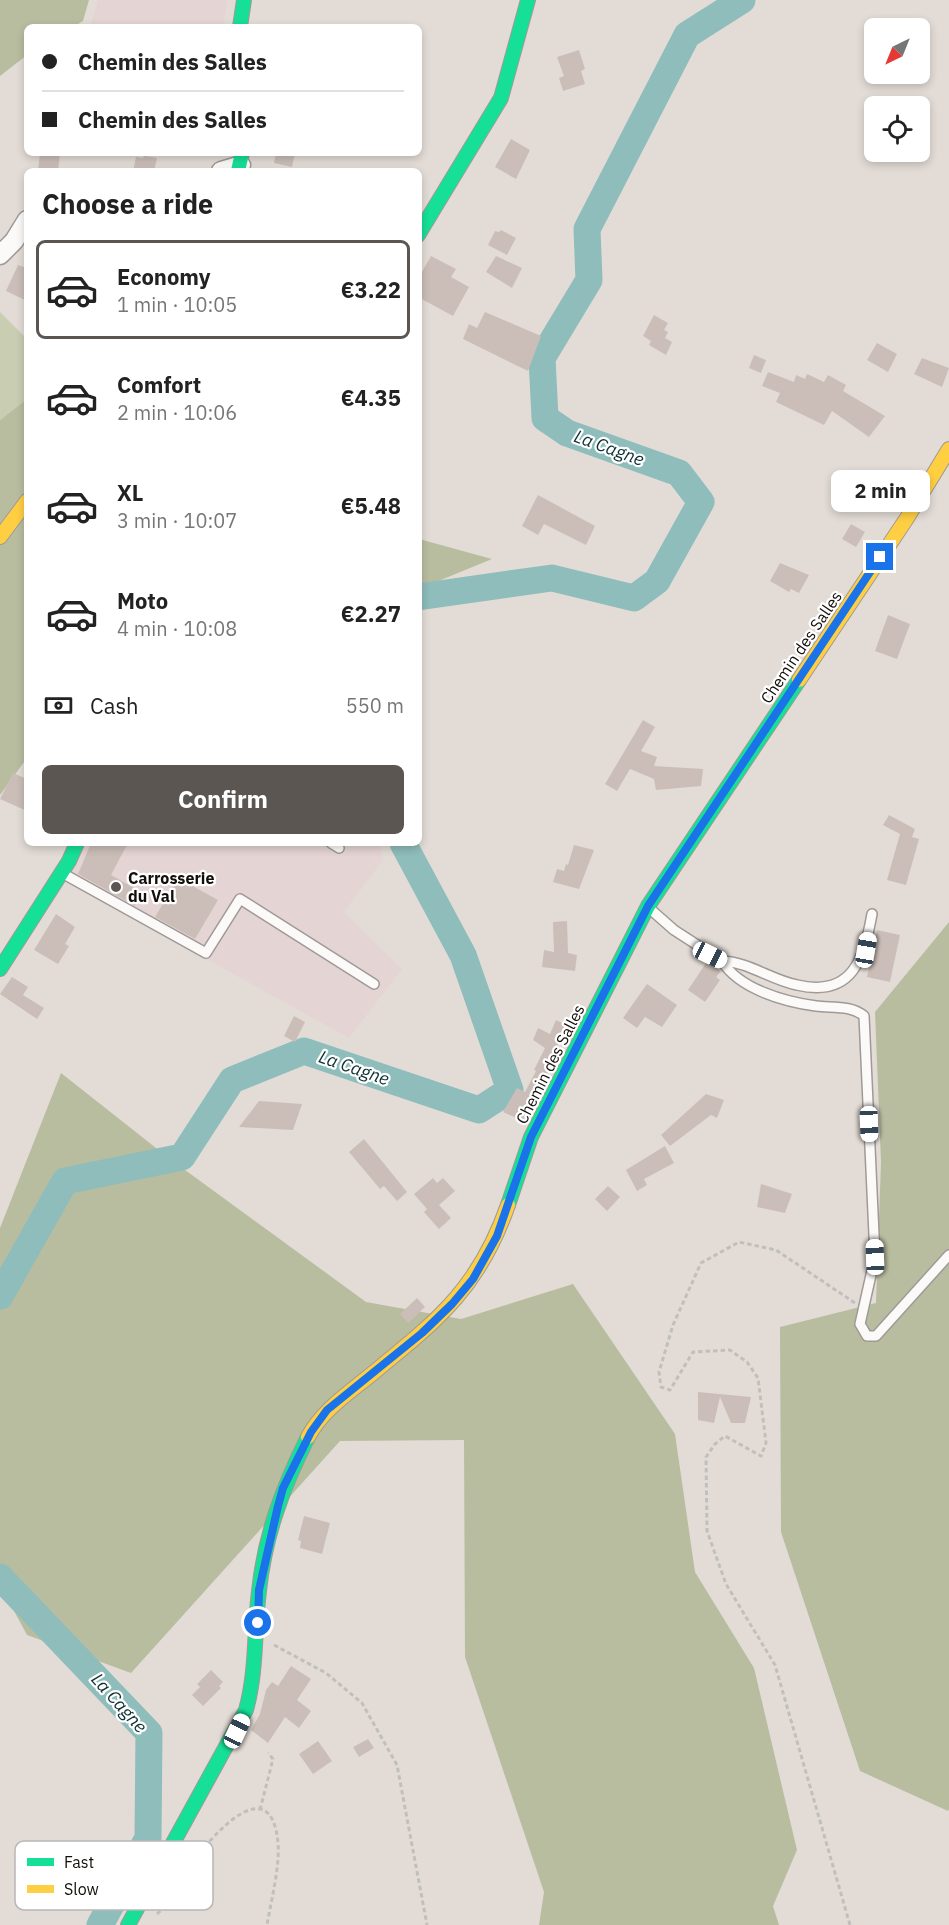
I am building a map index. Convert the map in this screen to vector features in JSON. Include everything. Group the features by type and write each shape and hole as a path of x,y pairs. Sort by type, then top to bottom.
{"street":[{"path":"240,24 244,0"},
{"path":"422,228 501,98 528,0"},
{"path":"0,255 14,241 24,225"},
{"name":"Chemin des Salles","path":"174,1841 246,1710 254,1680 259,1590 268,1541 283,1488 311,1432 327,1410 422,1333 452,1304 473,1279 497,1236 531,1137 648,906 906,518 949,449"},
{"path":"0,537 24,505"},
{"path":"0,969 61,873 75,846"},
{"name":"Chemin des Salles","path":"128,1925 136,1910"}],"lane":[{"path":"61,873 206,953 240,899 374,984"},
{"path":"648,906 674,930 722,961 726,968 751,985 781,999 814,1006 856,1009 864,1016 875,1257 860,1324 863,1332 867,1336 876,1336 938,1270 949,1255"},
{"path":"722,961 736,962 798,986 828,986 856,970 866,950 872,914"}],"path":[{"path":"850,1925 775,1665 726,1584 707,1531 706,1457 715,1444 725,1436 761,1456 766,1443 758,1378 747,1362 730,1350 693,1352 670,1390 661,1387 659,1372 673,1325 701,1263 739,1242 776,1250 863,1308"},
{"path":"257,1640 277,1646 326,1673 362,1703 397,1765 427,1925"},
{"path":"261,1810 273,1759 268,1753"},
{"path":"212,1841 236,1814 248,1809 261,1810 268,1814 275,1827 278,1846 267,1925"},
{"path":"153,1917 162,1910"}],"shaded area":[{"path":"98,0 228,0 224,24 91,24"},
{"path":"83,846 380,846 383,860 344,912 402,969 349,1038 67,882"}],"green space":[{"path":"0,0 89,0 83,21 78,24 24,24 24,57 0,76"},
{"path":"0,312 24,336 24,401 0,420"},
{"path":"24,401 24,762 0,795 0,420"},
{"path":"422,540 492,559 422,588"},
{"path":"949,922 948,1811 860,1771 781,1532 780,1327 876,1303 881,1162 875,1012"},
{"path":"61,1073 170,1159 366,1302 461,1319 573,1284 675,1434 695,1572 754,1668 797,1850 773,1906 779,1925 539,1925 544,1892 465,1657 464,1440 340,1441 131,1673 27,1635 0,1585 0,1228"}],"building":[{"path":"579,50 585,69 581,71 585,84 563,91 559,78 564,76 557,57"},
{"path":"511,139 530,150 516,179 495,167"},
{"path":"40,156 60,156 58,168 38,168"},
{"path":"144,156 157,158 155,168 134,168 136,157 143,158"},
{"path":"275,156 294,156 292,167 274,163"},
{"path":"501,230 516,238 507,255 488,245 495,231"},
{"path":"431,256 456,269 451,277 469,287 453,316 422,299 422,272"},
{"path":"496,256 522,268 512,288 486,272"},
{"path":"18,265 24,267 24,300 6,291"},
{"path":"485,312 541,336 528,371 463,339 469,324 477,328"},
{"path":"654,315 668,323 664,330 668,332 665,338 672,342 666,355 649,345 651,341 643,336"},
{"path":"877,343 897,354 888,372 867,360"},
{"path":"754,355 766,360 761,373 749,368"},
{"path":"922,358 949,368 942,387 914,374"},
{"path":"768,372 794,382 796,375 805,379 807,374 824,382 828,375 846,385 843,391 885,416 869,437 832,411 824,425 776,402 780,393 762,386"},
{"path":"538,495 595,526 586,545 544,524 538,535 522,526"},
{"path":"851,524 865,532 856,547 842,539"},
{"path":"780,563 809,575 799,593 791,589 789,592 770,581"},
{"path":"888,615 910,624 897,659 875,651"},
{"path":"643,720 655,727 641,751 657,757 654,766 703,769 701,786 656,790 654,779 630,769 617,791 605,784"},
{"path":"13,773 24,778 24,810 0,799"},
{"path":"889,815 915,829 912,837 919,839 906,885 887,880 900,834 883,825"},
{"path":"574,845 594,850 579,889 553,882 557,869 564,871 566,864 568,865"},
{"path":"90,846 126,846 111,875 143,893 135,906 78,874"},
{"path":"178,878 218,900 195,939 155,917"},
{"path":"56,914 75,927 65,944 69,946 58,964 34,950"},
{"path":"567,921 568,953 577,955 575,971 542,967 544,950 554,952 553,922"},
{"path":"877,930 900,935 890,982 867,977"},
{"path":"708,960 721,971 716,977 720,980 705,1002 688,990"},
{"path":"12,977 28,987 23,995 44,1008 37,1019 0,994"},
{"path":"647,984 677,1005 662,1027 645,1017 637,1028 623,1018"},
{"path":"294,1016 305,1022 295,1042 284,1036"},
{"path":"556,1020 568,1026 555,1051 558,1052 523,1121 503,1112 517,1088 525,1092 536,1071 534,1070 545,1048 533,1040 538,1028 550,1034"},
{"path":"706,1094 724,1100 717,1118 711,1115 670,1146 661,1135"},
{"path":"259,1101 302,1104 293,1130 239,1127"},
{"path":"364,1139 407,1192 397,1201 384,1186 380,1189 349,1152"},
{"path":"665,1146 674,1163 644,1179 647,1185 637,1191 626,1170"},
{"path":"433,1178 437,1183 443,1178 455,1191 439,1205 451,1218 439,1229 424,1212 427,1209 414,1194"},
{"path":"761,1184 792,1194 785,1213 757,1207"},
{"path":"608,1186 620,1197 607,1211 595,1199"},
{"path":"417,1298 425,1307 408,1323 400,1314"},
{"path":"698,1392 751,1397 745,1423 731,1423 720,1397 714,1423 698,1420"},
{"path":"304,1516 330,1523 322,1554 300,1548 301,1541 298,1540"},
{"path":"291,1666 311,1679 297,1700 311,1711 299,1728 285,1717 268,1743 251,1730 260,1714 266,1690 272,1682 278,1686"},
{"path":"211,1670 223,1682 219,1686 221,1688 203,1706 192,1695 200,1687 197,1684"},
{"path":"368,1739 374,1748 359,1757 353,1747"},
{"path":"318,1741 332,1761 313,1774 299,1754"}],"waterway":[{"name":"La Cagne","path":"422,596 552,578 634,598 657,581 701,502 679,473 567,433 545,418 542,358 589,280 587,229 687,35 742,0"},
{"name":"La Cagne","path":"0,1296 65,1181 182,1157 232,1080 304,1051 479,1110 510,1090 463,955 405,846"},
{"name":"La Cagne","path":"0,1577 149,1733 146,1841"},
{"name":"La Cagne","path":"100,1925 108,1910"}],"traffic: fast":[{"path":"240,24 244,0"},
{"path":"422,228 501,98 528,0"},
{"path":"239,168 241,156"},
{"path":"508,1205 531,1137 648,906 799,680"},
{"path":"0,969 69,861 76,846"},
{"path":"174,1841 246,1710 254,1665 257,1606 266,1550 276,1511 308,1437"},
{"path":"128,1925 136,1910"}],"traffic: slow":[{"path":"799,680 907,518 949,449"},
{"path":"0,537 24,505"},
{"path":"308,1437 321,1418 346,1394 417,1336 454,1300 484,1259 508,1205"}],"place":[{"name":"Carrosserie du Val","path":"116,887"}],"route":[{"path":"258,1623 259,1590 268,1541 283,1488 311,1432 327,1410 422,1333 452,1304 473,1279 497,1236 531,1137 648,906 880,557"}]}
